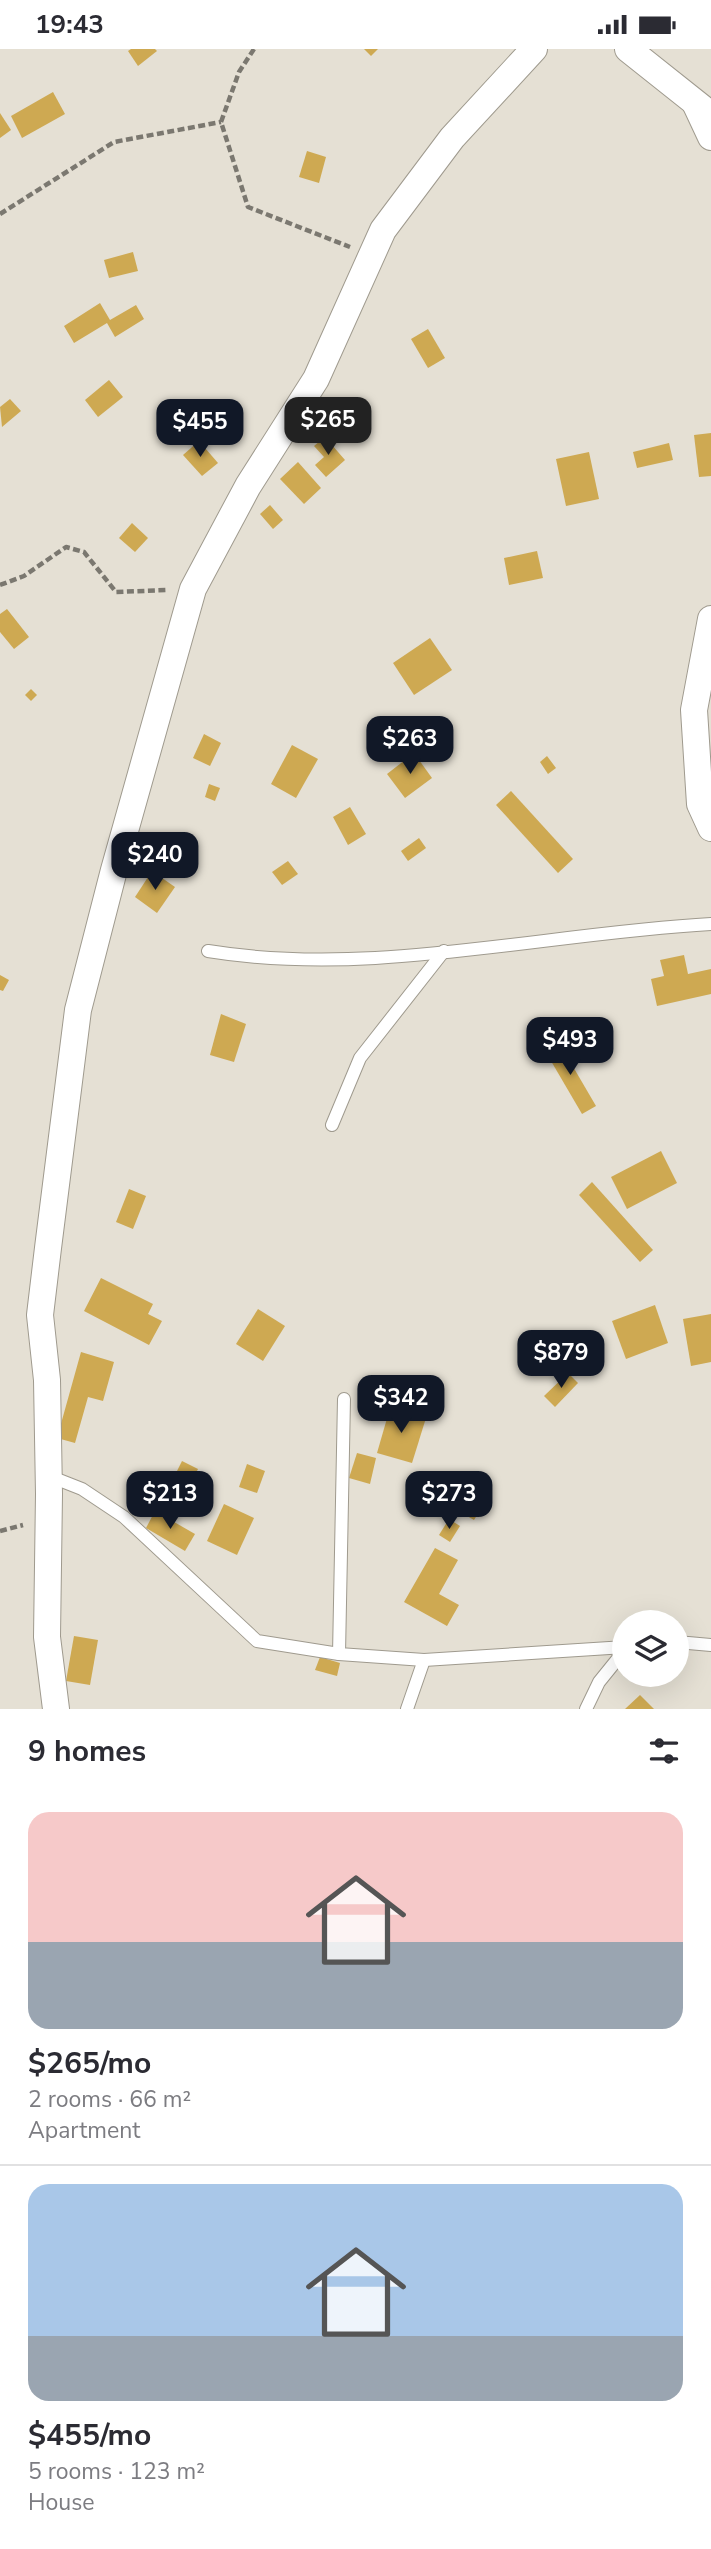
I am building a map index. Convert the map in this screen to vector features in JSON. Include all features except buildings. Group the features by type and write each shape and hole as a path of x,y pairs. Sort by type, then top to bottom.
{"street":[{"path":"55,1709 47,1637 47,1380 40,1315 78,1010 114,870 193,589 248,486 316,379 383,230 452,138 534,49"},
{"path":"628,49 704,110 711,137"},
{"path":"711,619 694,710 700,804 711,828"}],"lane":[{"path":"208,951 253,959 366,958 711,924"},
{"path":"332,1125 360,1058 444,951"},
{"path":"339,1654 344,1399"},
{"path":"49,1476 82,1489 124,1517 257,1641 339,1654 424,1660 612,1648"},
{"path":"689,1643 711,1646"},
{"path":"407,1709 424,1660"},
{"path":"586,1709 599,1682 612,1665"}],"path":[{"path":"254,49 239,72 221,122 248,207 372,256"},
{"path":"0,214 114,142 221,122"},
{"path":"0,585 24,576 66,547 84,552 116,592 193,589"}]}
